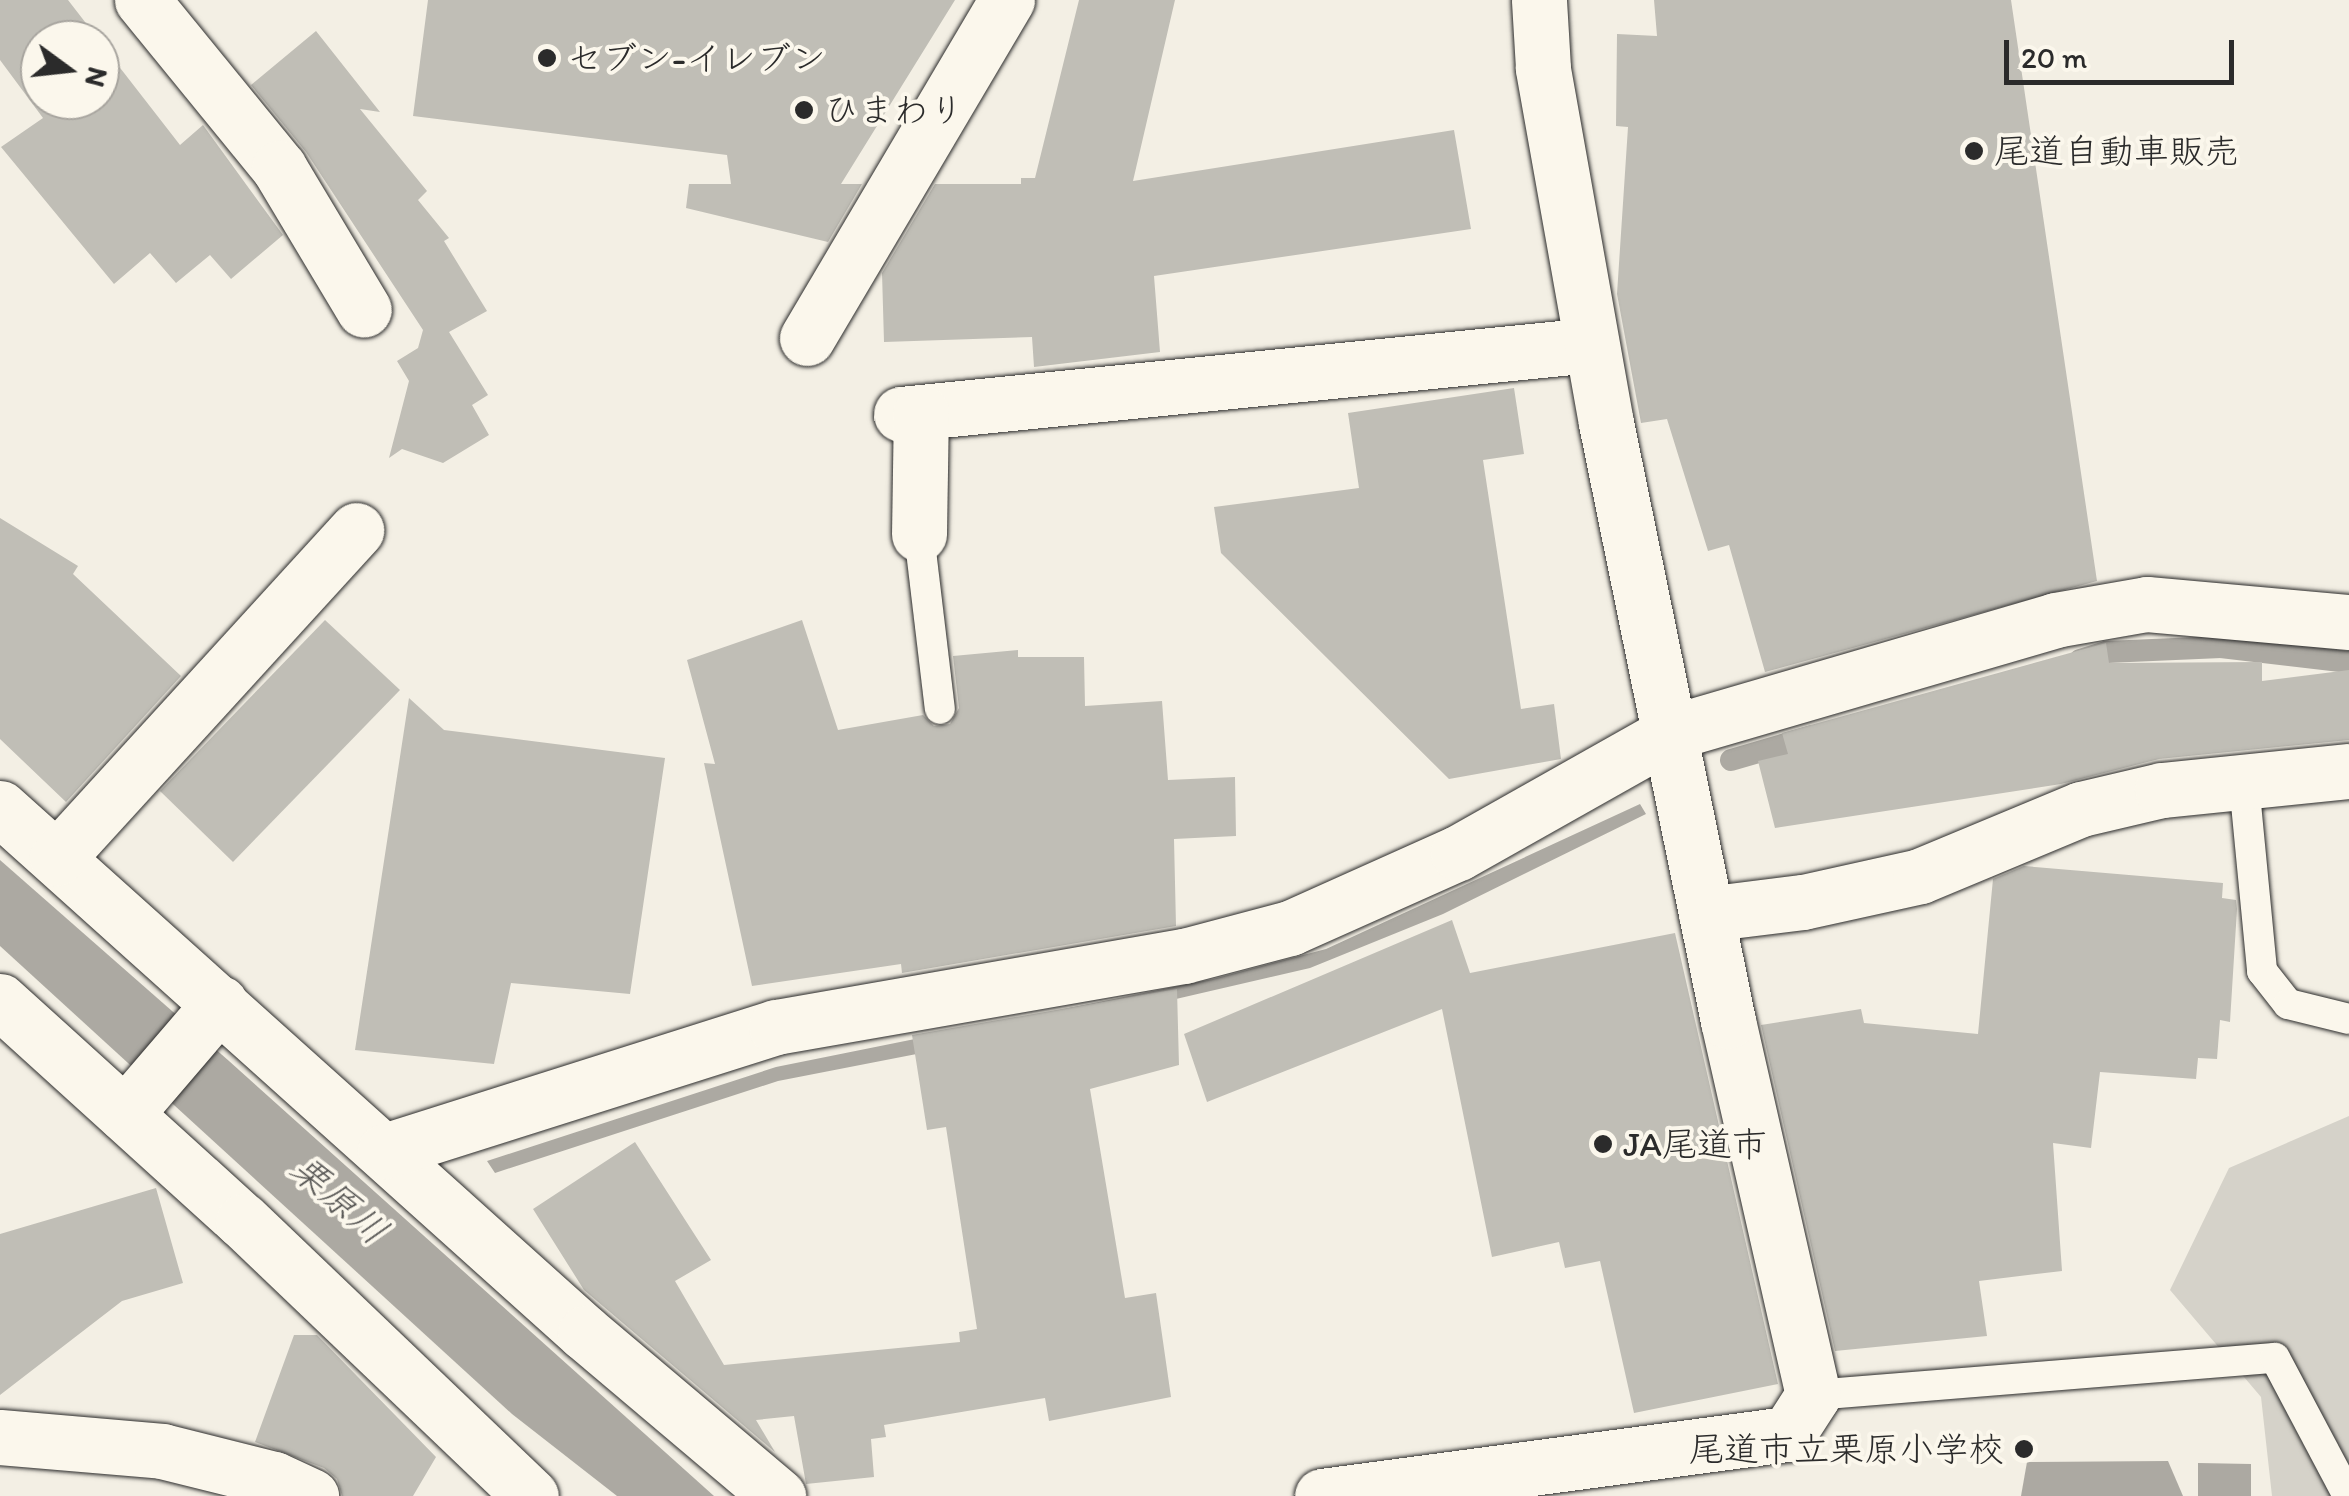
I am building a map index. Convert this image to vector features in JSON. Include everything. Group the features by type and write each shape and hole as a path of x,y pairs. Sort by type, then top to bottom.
{"street":[{"path":"142,0 280,168 364,310"},
{"path":"807,338 1007,0"},
{"path":"1322,1496 1571,1479 1788,1434 1813,1395 1706,914 1673,732 1591,346 1543,68 1538,0"},
{"path":"919,534 911,413 1591,346"},
{"path":"56,858 356,530"},
{"path":"386,1151 776,1027 1184,956 1290,928 1458,853 1673,732 2055,620 2147,604 2349,622"},
{"path":"1706,914 1803,902 1920,876 2081,809 2162,790 2349,771"},
{"path":"0,808 212,1012 386,1151 778,1496"},
{"path":"0,1000 132,1105 530,1496"},
{"path":"132,1105 212,1012"},
{"path":"0,1436 162,1452 274,1479 311,1496"}],"lane":[{"path":"919,534 940,709"},
{"path":"2244,783 2262,971 2288,1004 2349,1019"},
{"path":"1813,1395 2276,1358 2348,1496"}],"shaded area":[{"path":"2349,1116 2349,1496 2272,1496 2261,1397 2170,1290 2229,1168"}],"water":[{"path":"1640,804 1646,814 1443,914 1310,968 1055,1027 778,1081 495,1173 487,1161 776,1067 1213,979 1326,949"},
{"name":"栗原川","path":"0,860 714,1496 617,1496 512,1414 0,946"},
{"path":"2168,1461 2183,1496 2021,1496 2027,1462"},
{"path":"2198,1463 2251,1464 2251,1496 2198,1496"}],"building":[{"path":"0,0 68,0 84,20 20,20 20,87 0,60"},
{"path":"428,0 955,0 841,184 862,184 828,242 686,208 689,184 731,184 727,155 413,116"},
{"path":"1079,0 1175,0 1133,181 1454,130 1471,229 1154,276 1160,352 1034,367 1032,337 884,342 882,273 935,184 1021,184 1021,178 1035,178"},
{"path":"1654,0 2011,0 2097,581 1765,672 1729,545 1708,551 1667,419 1641,423 1617,294 1628,127 1616,126 1617,34 1657,36"},
{"path":"316,31 380,112 360,109 427,191 418,200 449,238 444,241 487,311 449,332 488,395 472,405 489,435 443,463 402,449 389,458 409,381 397,361 418,348 423,330 306,152 251,85"},
{"path":"120,68 180,145 203,125 283,235 231,279 210,255 176,283 150,253 114,284 1,147 40,120 120,120"},
{"path":"1514,388 1524,454 1483,460 1521,709 1554,704 1561,759 1449,779 1221,553 1214,507 1359,488 1348,413"},
{"path":"0,518 78,566 73,574 181,676 66,802 0,739"},
{"path":"325,620 400,690 233,862 160,791"},
{"path":"802,620 838,730 923,715 934,726 950,724 959,708 953,656 1018,650 1018,657 1084,657 1085,706 1162,701 1168,780 1235,777 1236,836 1174,839 1176,926 902,973 901,964 752,986 704,763 715,764 687,660"},
{"path":"2106,643 2109,663 2262,662 2262,681 2349,670 2349,740 2159,759 2061,784 1775,828 1758,761 1788,754 1782,733"},
{"path":"409,698 444,730 665,758 630,994 511,983 494,1064 355,1050"},
{"path":"2024,866 2223,883 2222,898 2236,900 2237,909 2230,1022 2220,1020 2217,1059 2198,1058 2196,1079 2100,1072 2091,1148 2053,1143 2062,1271 1979,1281 1987,1336 1835,1351 1761,1025 1861,1009 1864,1023 1978,1034 1993,879"},
{"name":"JA尾道市","path":"1452,920 1470,973 1675,933 1778,1384 1634,1413 1600,1261 1565,1268 1559,1242 1492,1257 1442,1009 1207,1102 1184,1034"},
{"path":"1177,989 1179,1065 1090,1089 1125,1298 1156,1293 1171,1397 1049,1421 1045,1398 884,1425 886,1437 871,1439 874,1477 806,1484 794,1416 756,1420 775,1452 584,1290 533,1209 635,1142 711,1260 675,1281 724,1365 960,1342 959,1332 977,1329 946,1127 927,1130 912,1035"},
{"path":"156,1188 183,1283 122,1301 0,1395 0,1234"},
{"path":"294,1335 317,1335 436,1457 413,1496 342,1496 337,1479 324,1468 255,1442"}],"waterway":[{"path":"2080,660 2107,652 2221,647 2349,662"},
{"path":"1731,760 1813,736"}],"place":[{"name":"セブン-イレブン","path":"547,58"},
{"name":"ひまわり","path":"804,110"},
{"name":"尾道自動車販売","path":"1974,151"},
{"name":"JA尾道市","path":"1603,1144"},
{"name":"尾道市立栗原小学校","path":"2024,1449"}]}
